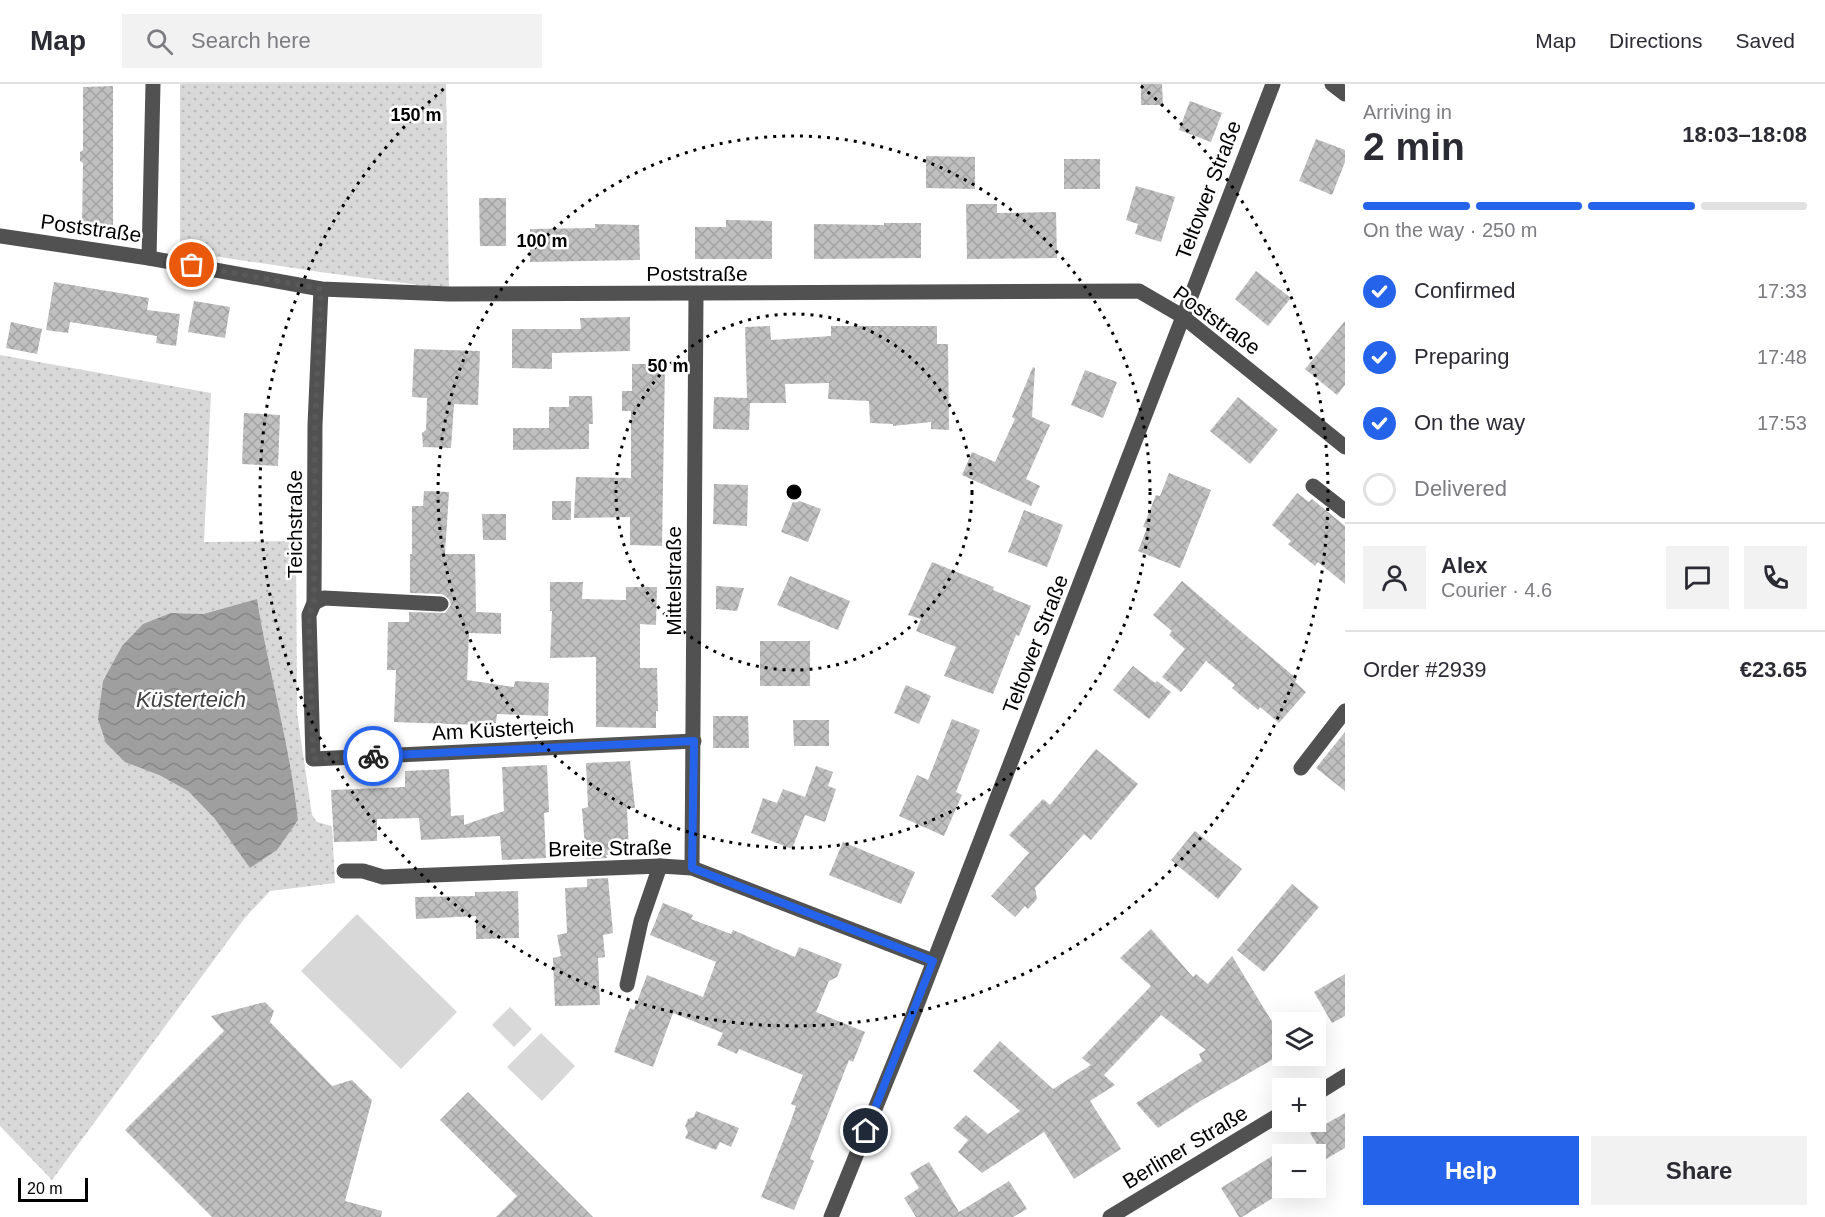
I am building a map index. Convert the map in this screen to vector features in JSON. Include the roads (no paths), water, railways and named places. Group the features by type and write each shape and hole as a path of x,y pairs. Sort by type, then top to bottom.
{"street":[{"path":"149,258 153,84"},
{"name":"Teltower Straße","path":"831,1217 910,1023 1273,84"},
{"path":"1332,84 1345,94"},
{"name":"Poststraße","path":"0,236 149,258 321,289 449,294 1139,291 1182,316 1345,447"},
{"name":"Teichstraße","path":"313,759 309,615 314,603 315,425 321,289"},
{"name":"Mittelstraße","path":"692,868 696,294"},
{"path":"1313,486 1345,512"},
{"path":"314,603 324,598 441,604"},
{"path":"1300,768 1345,711"},
{"name":"Am Küsterteich","path":"313,759 694,741"},
{"path":"627,985 641,921 660,866"},
{"name":"Breite Straße","path":"344,871 363,871 383,877 660,866 692,868 933,961"},
{"path":"1326,1088 1345,1076"},
{"name":"Berliner Straße","path":"1110,1217 1272,1119"}],"water":[{"name":"Küsterteich","path":"257,599 290,764 298,820 277,850 250,868 215,819 188,791 159,775 125,762 106,743 98,719 103,681 122,646 143,624 171,613 203,614"}]}
